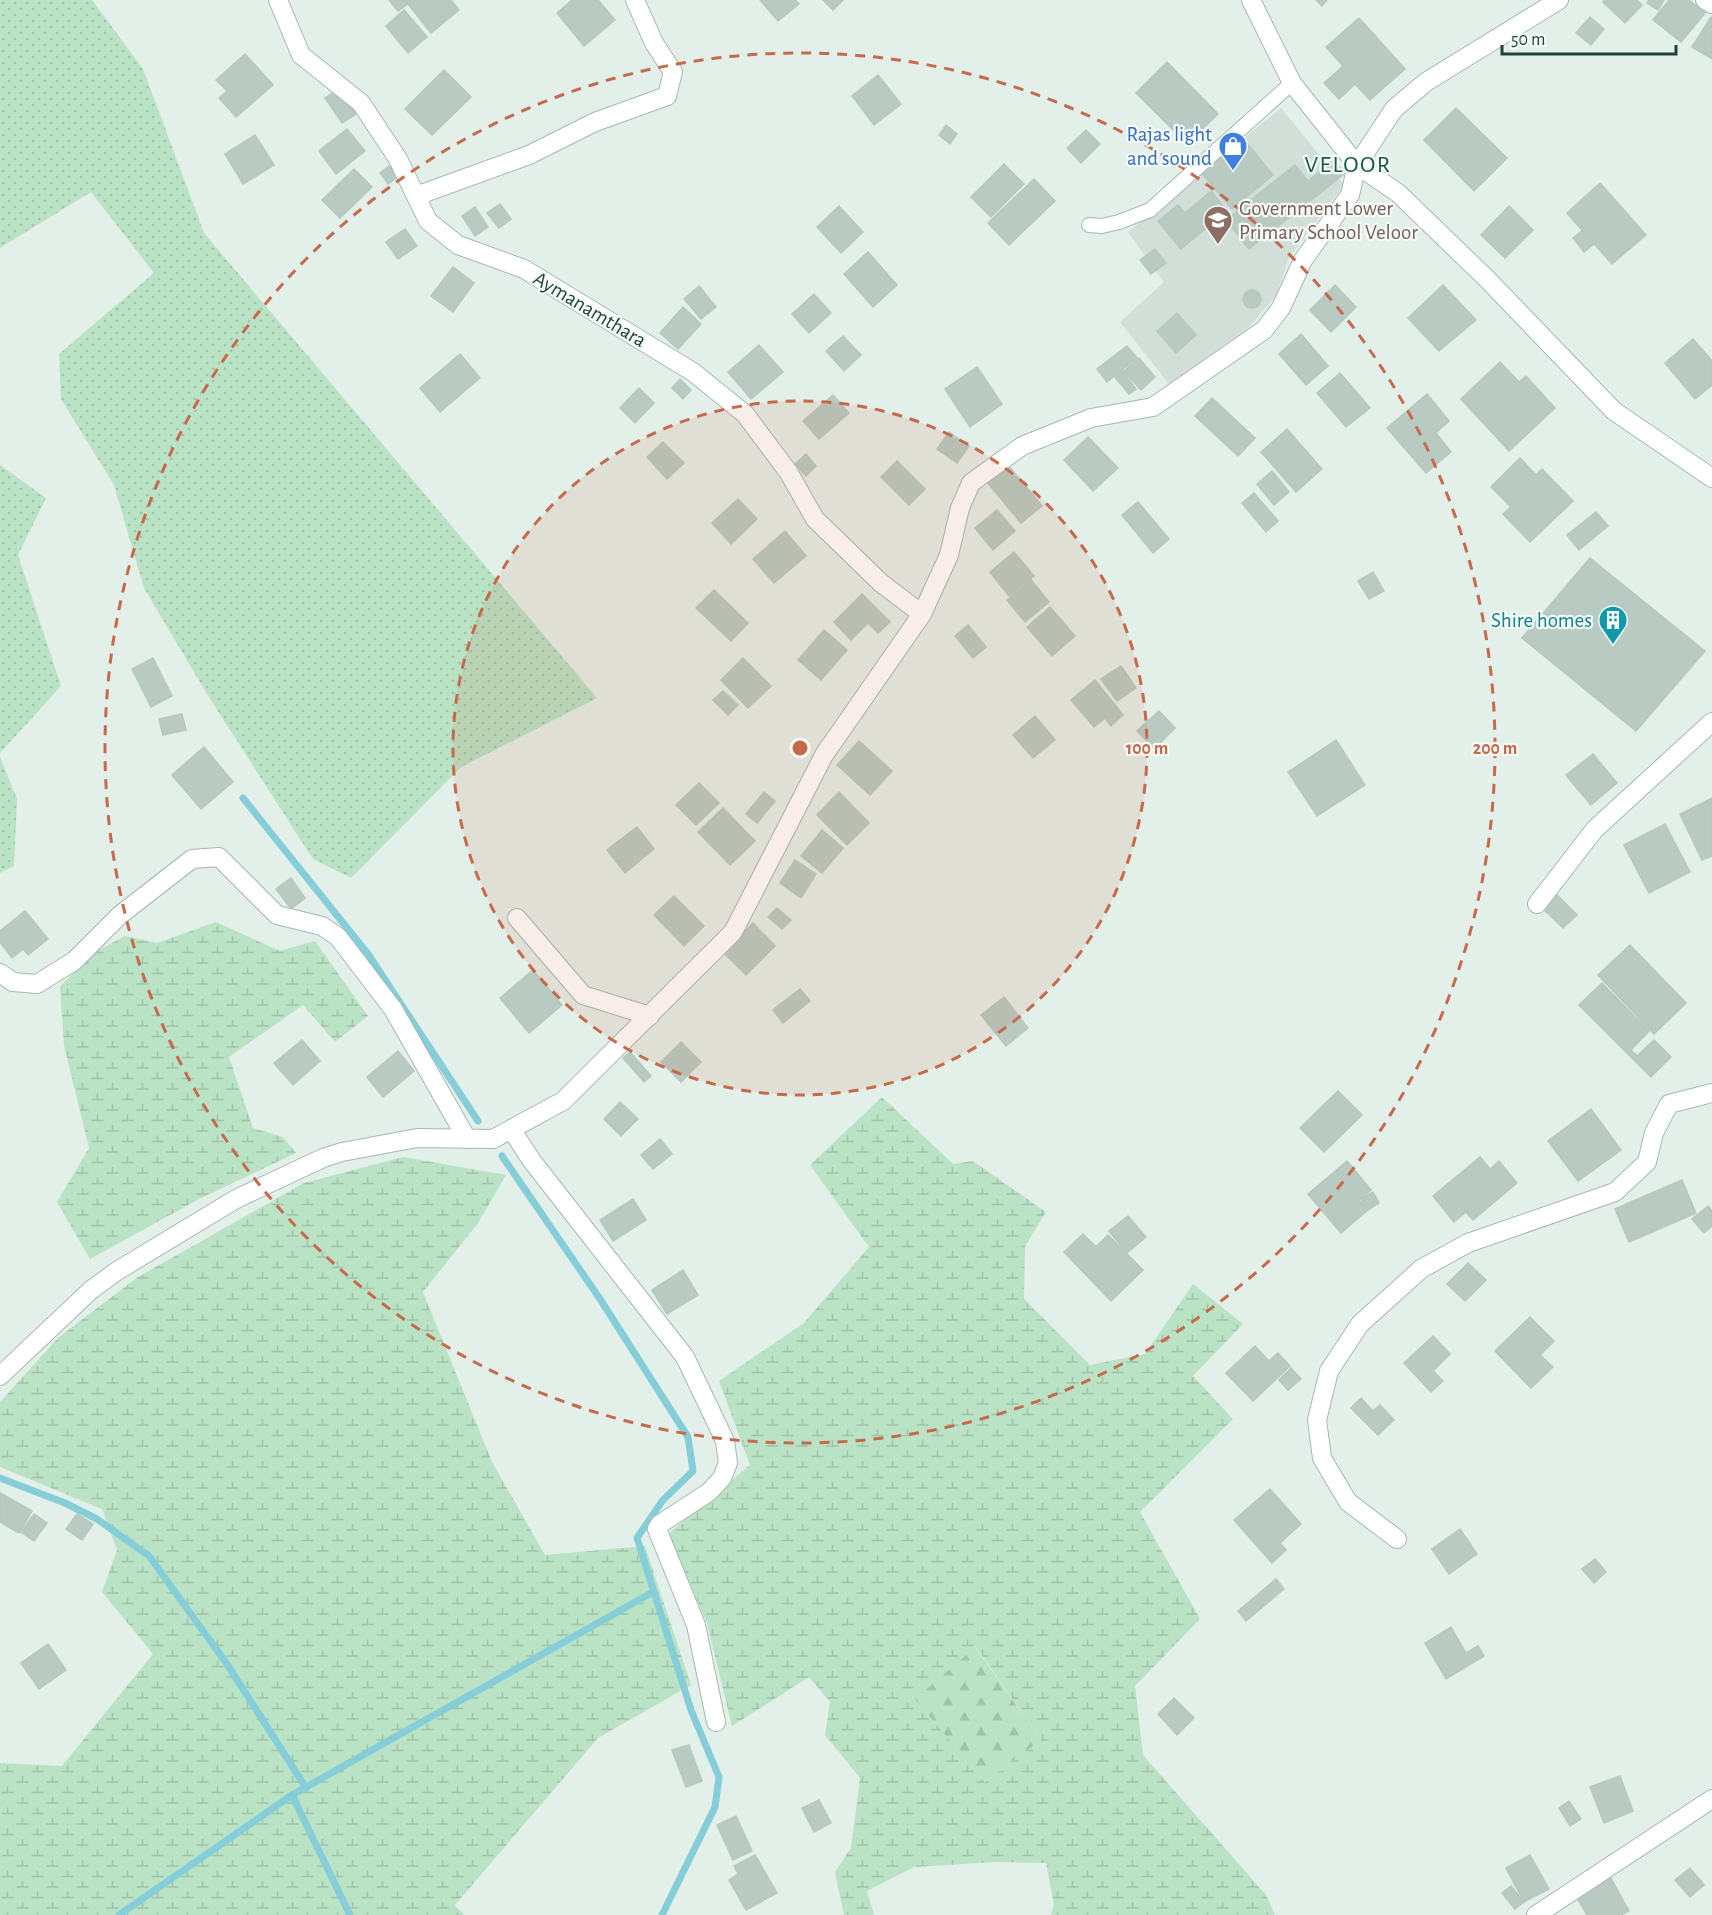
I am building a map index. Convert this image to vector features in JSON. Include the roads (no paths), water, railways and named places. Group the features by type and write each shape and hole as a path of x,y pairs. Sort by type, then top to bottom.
{"street":[{"name":"Aymanamthara","path":"278,0 301,55 361,103 398,159 428,222 458,245 524,269 693,372 745,414 789,473 815,519 881,582 922,614"},
{"path":"416,196 529,155 595,122 668,96 673,72 654,43 635,0"},
{"path":"1251,0 1292,83 1357,165 1398,192 1495,287 1614,411 1712,478"},
{"path":"0,1376 91,1290 117,1271 236,1199 323,1158 342,1152 417,1138 494,1139 563,1101 733,932 824,755 922,614 950,555 960,508 971,483 1022,446 1091,418 1153,407 1264,330 1281,308 1303,260 1350,195 1357,165 1394,109 1412,92 1559,0"},
{"path":"1705,0 1712,4"},
{"path":"1537,904 1594,829 1712,722"},
{"path":"0,973 13,982 38,984 74,961 120,915 192,859 219,857 276,915 322,926 338,937 393,1009 467,1139"},
{"path":"517,918 583,995 650,1016"},
{"path":"1397,1539 1348,1502 1322,1458 1317,1420 1329,1371 1360,1324 1421,1269 1468,1243 1615,1192 1647,1162 1654,1132 1669,1104 1712,1093"},
{"path":"511,1129 532,1161 685,1357 725,1441 728,1463 722,1478 709,1492 665,1520 657,1529 696,1625 716,1722"},
{"path":"1536,1915 1712,1800"}],"lane":[{"path":"1089,225 1102,226 1133,218 1150,210 1292,83"}],"waterway":[{"path":"243,798 368,954 478,1121"},
{"path":"502,1156 600,1299 688,1437 693,1471 663,1500 637,1538 691,1710 719,1777 715,1807 662,1915"},
{"path":"0,1478 65,1503 97,1519 149,1556 227,1664 306,1788"},
{"path":"119,1915 292,1795 653,1592"},
{"path":"292,1795 350,1915"}],"place":[{"name":"Rajas light and sound","path":"1233,172"},
{"name":"Government Lower Primary School Veloor","path":"1218,246"},
{"name":"Shire homes","path":"1613,646"}],"district":[{"name":"VELOOR","path":"1348,164"}]}
